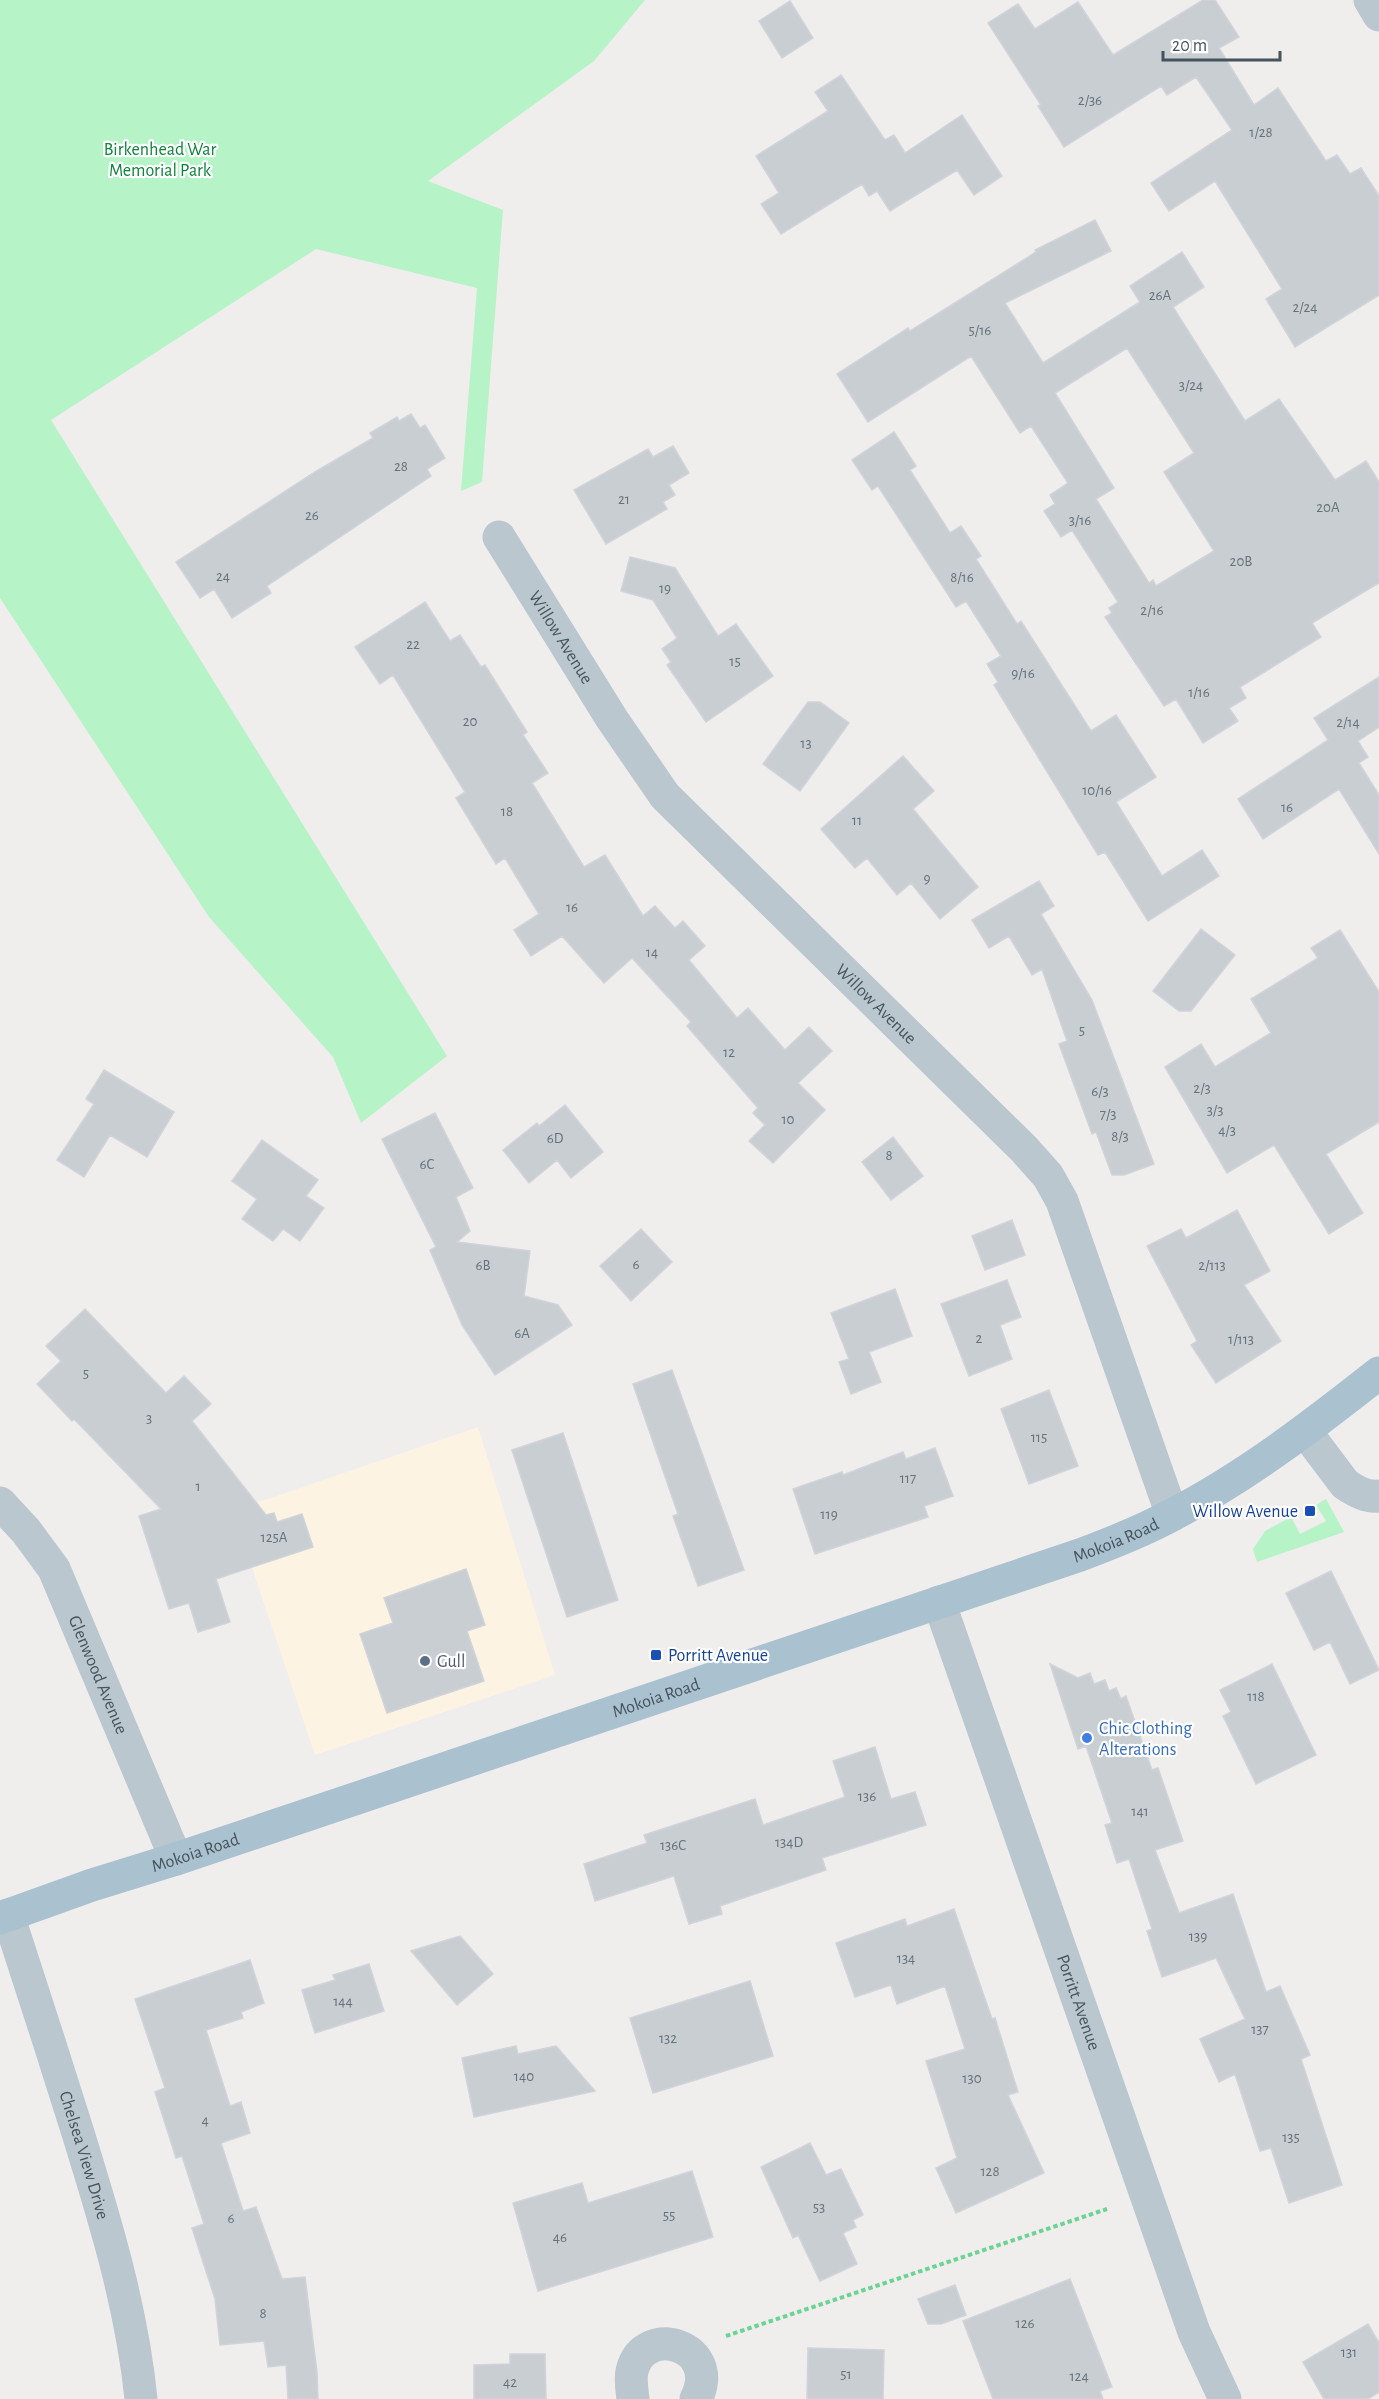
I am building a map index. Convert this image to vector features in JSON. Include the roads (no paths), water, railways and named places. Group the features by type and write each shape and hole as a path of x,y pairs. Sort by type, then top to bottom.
{"main road":[{"name":"Mokoia Road","path":"4,1917 92,1885 176,1859 1080,1555 1124,1538 1215,1491 1305,1431 1379,1373"}],"street":[{"path":"1370,0 1379,15"},
{"name":"Willow Avenue","path":"499,537 612,718 665,796 1024,1149 1048,1176 1062,1201 1172,1515"},
{"path":"1305,1431 1345,1484 1353,1490 1372,1497 1379,1496"},
{"name":"Glenwood Avenue","path":"0,1503 26,1531 54,1569 176,1859"},
{"name":"Porritt Avenue","path":"939,1602 1194,2332 1225,2399"},
{"name":"Chelsea View Drive","path":"4,1917 92,2176 118,2266 141,2399"},
{"path":"633,2399 632,2372 636,2361 646,2350 660,2343 672,2343 694,2355 702,2373 702,2384 696,2399"}],"place":[{"name":"Willow Avenue","path":"1310,1511"},
{"name":"Porritt Avenue","path":"656,1655"},
{"name":"Gull","path":"425,1661"},
{"name":"Chic Clothing Alterations","path":"1087,1738"}],"park label":[{"name":"Birkenhead War Memorial Park","path":"160,159"}]}
